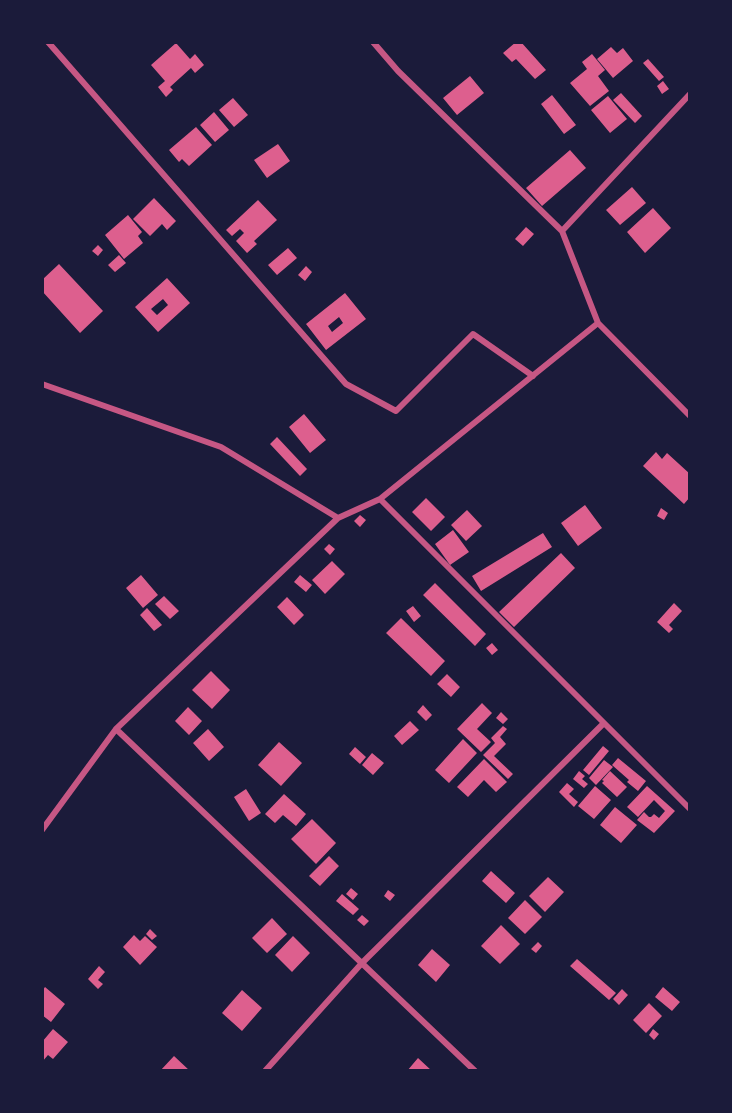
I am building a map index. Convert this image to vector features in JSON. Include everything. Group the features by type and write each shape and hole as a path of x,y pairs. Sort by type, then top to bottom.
{"street":[{"path":"48,42 346,384 396,411 473,334 533,376"},
{"path":"373,42 398,71 562,231 598,323 690,416"},
{"path":"562,231 690,94"},
{"path":"42,830 116,729 338,518 380,499 598,323"},
{"path":"42,384 221,447 338,518"},
{"path":"380,499 690,809"},
{"path":"265,1071 362,963 604,723"},
{"path":"116,729 475,1071"}],"building":[{"path":"516,42 521,42 546,70 535,79 516,59 512,62 503,53"},
{"path":"176,43 190,59 195,54 204,65 195,73 191,68 170,87 173,90 166,97 158,87 165,81 151,65"},
{"path":"611,47 617,53 623,48 633,61 613,78 597,59"},
{"path":"592,54 605,70 598,76 609,91 590,106 570,83 587,69 582,62"},
{"path":"648,59 664,77 659,81 643,63"},
{"path":"470,76 484,93 457,115 443,98"},
{"path":"663,81 669,89 662,94 657,86"},
{"path":"621,93 642,116 635,123 613,100"},
{"path":"552,95 576,125 564,134 541,104"},
{"path":"608,96 627,119 610,133 591,110"},
{"path":"233,98 248,115 234,127 219,110"},
{"path":"214,112 229,130 215,142 200,125"},
{"path":"196,127 212,145 189,166 182,159 179,162 169,150"},
{"path":"278,144 290,161 267,178 254,160"},
{"path":"570,150 586,168 542,206 526,188"},
{"path":"632,187 646,203 620,225 606,210"},
{"path":"154,198 176,221 167,230 162,224 150,236 133,219"},
{"path":"258,200 277,220 254,241 257,244 247,253 236,241 244,233 240,229 232,236 226,230"},
{"path":"653,208 671,228 645,253 627,232"},
{"path":"128,215 142,232 138,236 143,243 124,259 105,235"},
{"path":"526,227 534,234 523,246 515,239"},
{"path":"98,245 103,250 98,256 92,251"},
{"path":"288,248 297,258 277,275 268,265"},
{"path":"119,255 126,263 115,272 108,265"},
{"path":"59,264 103,311 80,333 42,291 42,280"},
{"path":"306,266 312,272 305,281 298,275"},
{"path":"167,278 190,303 158,332 135,307","holes":["163,299 168,305 157,315 151,309"]},
{"path":"345,293 366,319 326,350 306,324","holes":["339,317 343,323 332,332 328,326"]},
{"path":"304,414 326,440 310,453 289,427"},
{"path":"277,437 307,469 300,476 270,444"},
{"path":"656,452 662,459 667,453 690,474 690,497 684,504 643,466"},
{"path":"426,498 445,517 431,531 412,512"},
{"path":"585,505 602,528 578,546 561,523"},
{"path":"661,508 668,513 664,520 657,516"},
{"path":"467,510 482,526 466,541 451,525"},
{"path":"360,515 366,520 360,527 354,521"},
{"path":"453,530 469,552 450,565 435,544"},
{"path":"543,533 552,547 481,591 472,576"},
{"path":"329,544 335,549 330,555 324,549"},
{"path":"561,553 575,568 514,627 499,612"},
{"path":"332,561 345,574 325,594 312,580"},
{"path":"141,575 158,595 143,608 126,588"},
{"path":"300,575 312,585 306,592 294,582"},
{"path":"435,583 486,634 475,646 423,595"},
{"path":"164,596 179,611 170,619 155,604"},
{"path":"287,597 304,615 294,625 277,607"},
{"path":"674,603 682,611 669,625 673,629 669,633 657,622"},
{"path":"413,606 421,616 414,622 406,611"},
{"path":"147,608 162,625 154,631 140,615"},
{"path":"401,618 445,661 431,676 386,633"},
{"path":"492,643 498,650 492,655 486,648"},
{"path":"211,671 230,690 212,709 192,690"},
{"path":"447,674 460,687 451,697 437,684"},
{"path":"482,703 492,713 477,729 491,742 481,752 457,729"},
{"path":"423,705 432,715 426,721 417,712"},
{"path":"188,707 202,721 189,735 175,721"},
{"path":"501,712 508,719 503,724 496,718"},
{"path":"410,721 419,730 402,745 394,736"},
{"path":"503,726 507,729 500,737 506,744 494,756 513,774 508,779 483,755 495,743 491,738"},
{"path":"208,729 224,747 209,761 193,743"},
{"path":"463,739 477,753 449,783 435,770"},
{"path":"279,742 302,763 281,786 258,765"},
{"path":"603,746 609,751 589,775 583,770"},
{"path":"355,747 366,757 360,764 349,754"},
{"path":"372,753 384,763 373,775 362,765"},
{"path":"618,758 646,781 638,791 612,765"},
{"path":"484,759 507,782 496,792 484,780 468,797 457,787"},
{"path":"604,760 613,767 596,785 589,778"},
{"path":"579,771 585,776 582,779 588,784 584,788 573,779"},
{"path":"610,771 627,787 617,797 602,783"},
{"path":"567,783 574,789 569,794 578,802 574,807 559,792"},
{"path":"595,786 611,800 594,819 578,806"},
{"path":"647,786 675,811 654,833 637,820 644,812 649,817 654,814 659,818 665,811 654,800 638,817 627,807"},
{"path":"246,789 261,813 249,821 234,797"},
{"path":"284,794 306,814 296,826 283,815 275,823 265,814"},
{"path":"615,807 637,825 621,843 600,825"},
{"path":"312,819 336,843 316,864 291,839"},
{"path":"329,856 339,866 320,886 309,876"},
{"path":"491,871 515,893 506,903 482,881"},
{"path":"548,877 564,892 545,912 529,896"},
{"path":"351,888 358,894 353,900 346,894"},
{"path":"388,890 395,895 390,901 384,896"},
{"path":"342,894 359,909 353,915 336,901"},
{"path":"525,900 542,917 525,934 508,918"},
{"path":"362,915 369,921 364,926 357,920"},
{"path":"272,918 287,934 267,953 252,938"},
{"path":"501,925 520,944 500,964 481,946"},
{"path":"150,929 157,936 152,940 146,934"},
{"path":"134,935 140,941 145,936 157,947 140,965 123,947"},
{"path":"293,936 310,953 292,972 275,955"},
{"path":"538,942 542,946 536,953 531,949"},
{"path":"432,949 450,965 436,982 418,965"},
{"path":"577,959 616,993 609,1000 570,966"},
{"path":"99,966 105,972 98,980 103,984 98,989 88,979"},
{"path":"45,987 65,1004 51,1022 42,1015 42,991"},
{"path":"663,987 680,1002 672,1011 655,997"},
{"path":"622,989 628,995 619,1005 613,999"},
{"path":"242,990 262,1008 242,1031 222,1013"},
{"path":"649,1003 662,1016 646,1033 633,1020"},
{"path":"53,1029 68,1042 53,1059 48,1055 42,1062 42,1042"},
{"path":"653,1029 659,1034 654,1040 649,1035"},
{"path":"174,1056 190,1071 160,1071"},
{"path":"418,1058 432,1071 407,1071"}]}
